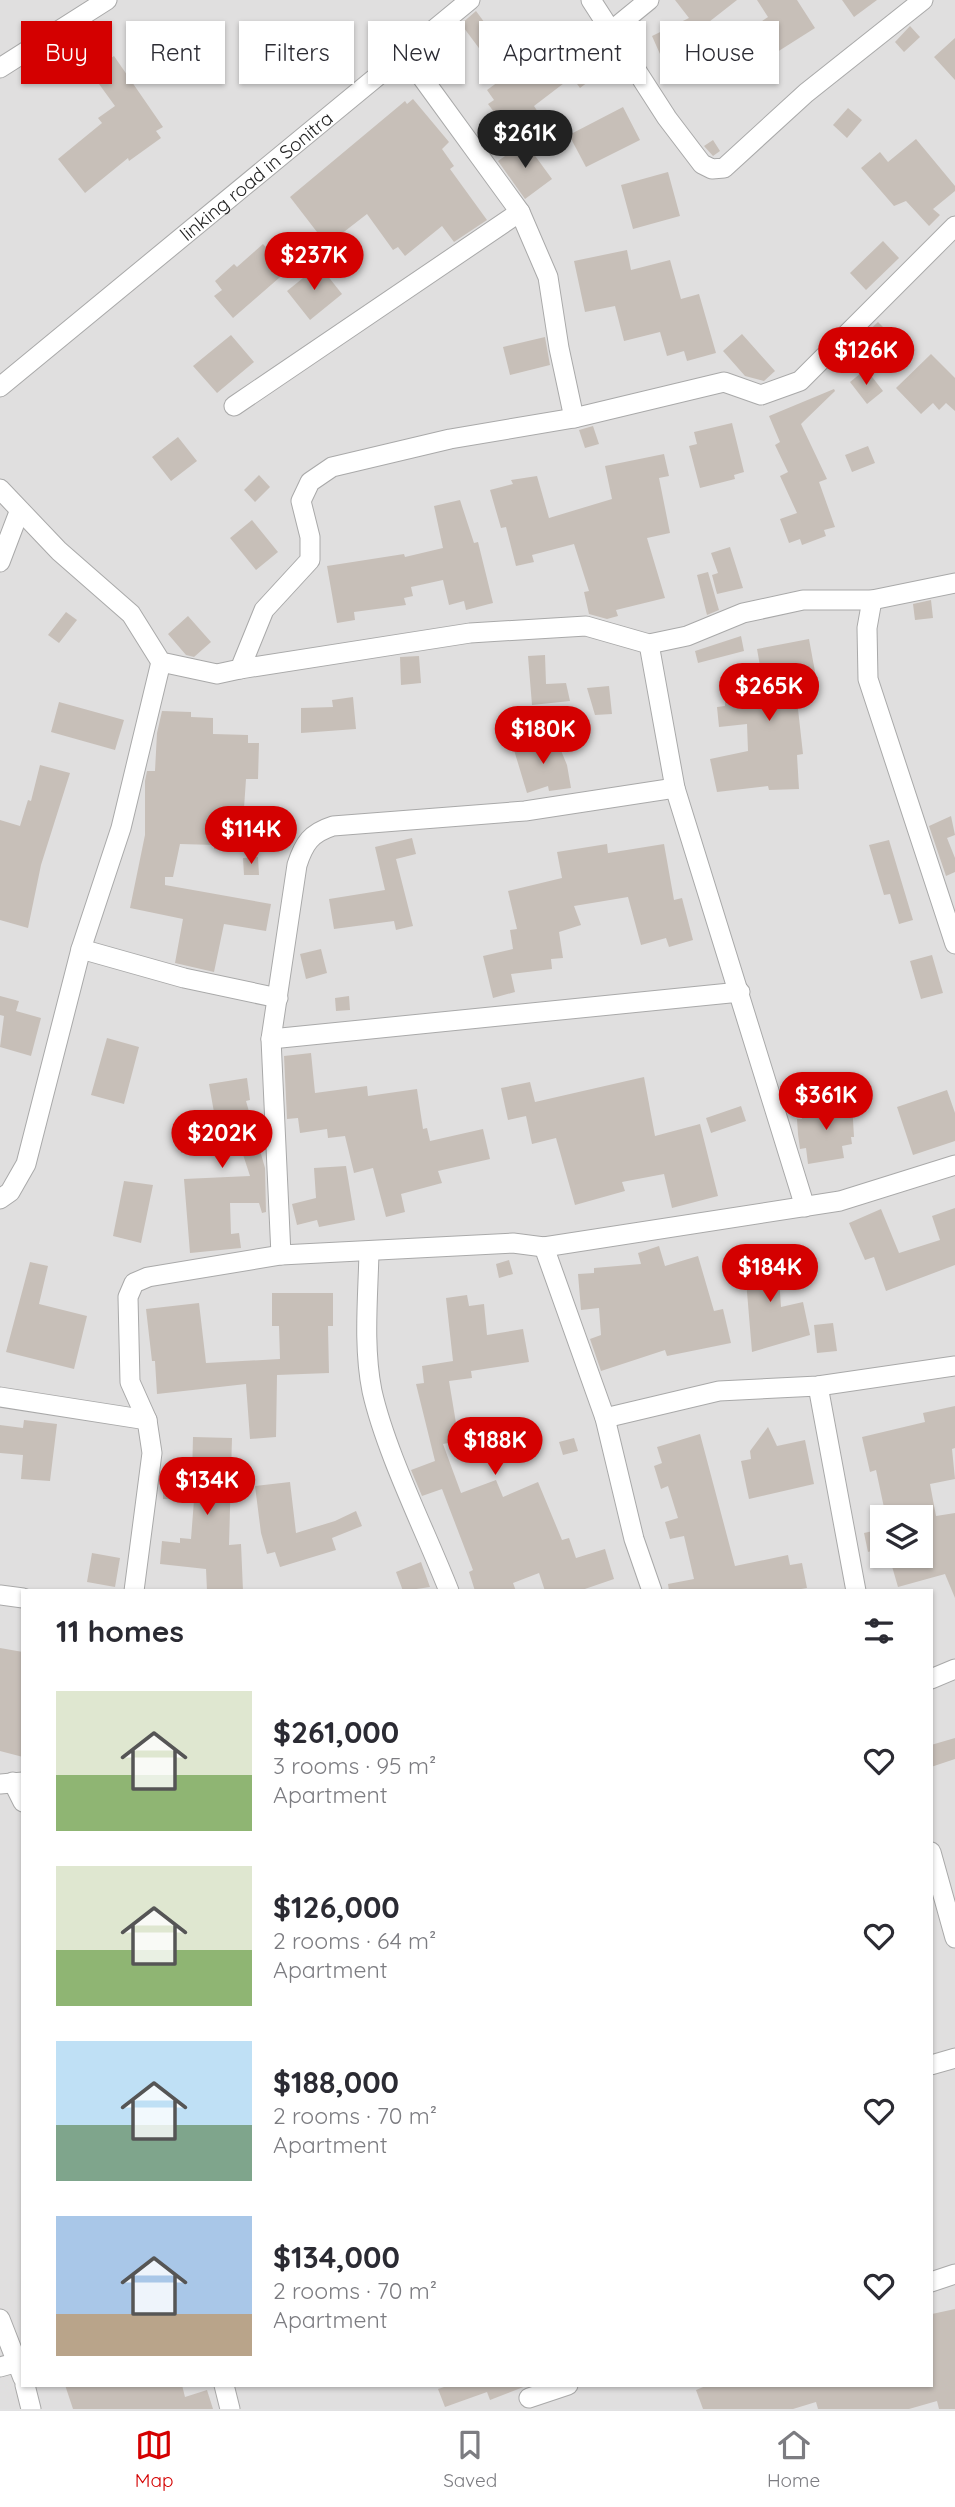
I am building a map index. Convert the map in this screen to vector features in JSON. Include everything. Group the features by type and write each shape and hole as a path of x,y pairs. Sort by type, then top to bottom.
{"street":[{"path":"1,66 107,0"},
{"name":"linking road in Sonitra","path":"445,21 470,0"},
{"path":"591,0 605,21"},
{"path":"623,21 649,0"},
{"path":"645,84 702,164 712,169 724,168 806,93 923,0"},
{"name":"linking road in Sonitra","path":"0,387 369,84"},
{"path":"427,84 520,212 548,277 574,418"},
{"path":"234,406 520,212"},
{"path":"240,669 264,610 310,560 310,537 301,502 310,482 332,467 450,439 574,418 724,382 761,395 800,381 955,226"},
{"path":"0,489 19,512 131,614 161,662 121,828 81,949 26,1164 10,1192 0,1199"},
{"path":"0,562 19,512"},
{"path":"161,662 217,674 496,631 586,626 649,644 687,636 743,613 803,600 872,600 955,583"},
{"path":"872,600 867,628 868,679 955,944"},
{"path":"649,644 675,788 805,1207"},
{"path":"281,1255 271,1039 297,865 303,846 316,831 333,827 525,811 675,788"},
{"path":"81,949 184,978 278,998"},
{"path":"271,1039 435,1025 740,992"},
{"path":"134,1589 152,1453 147,1420 130,1382 128,1297 134,1283 148,1277 281,1255 513,1242 544,1247 805,1207 889,1187 955,1165"},
{"path":"544,1247 605,1418 634,1539 651,1589"},
{"path":"369,1252 367,1332 372,1390 389,1442 448,1589"},
{"path":"605,1418 719,1391 818,1386 955,1366"},
{"path":"818,1386 856,1589"},
{"path":"0,1397 147,1420"},
{"path":"0,1595 21,1598"},
{"path":"933,1678 955,1669"},
{"path":"12,1783 21,1799"},
{"path":"933,1855 948,1879 955,1938"},
{"path":"933,2064 955,2057"},
{"path":"933,2281 955,2274"},
{"path":"0,2319 14,2369"},
{"path":"26,2387 31,2409"},
{"path":"224,2387 230,2409"},
{"path":"530,2398 562,2387"}],"shaded area":[{"path":"0,0 955,0 955,2409 0,2409"}],"building":[{"path":"675,0 737,0 710,21 683,21 689,18"},
{"path":"757,0 797,0 815,28 779,51 779,21 762,21 768,17"},
{"path":"842,0 877,0 854,17"},
{"path":"476,11 483,21 479,21 479,48 465,29 464,21"},
{"path":"910,26 920,37 904,52 895,42"},
{"path":"660,32 660,54 652,36"},
{"path":"955,38 955,80 934,57"},
{"path":"114,56 126,73 126,84 133,84 163,127 156,131 161,138 129,161 128,158 85,193 58,159 102,123 98,118 115,106 99,84 112,84"},
{"path":"495,84 563,84 534,106 538,112 513,129 502,113 497,116 488,104 494,100 487,90"},
{"path":"413,99 449,142 442,149 454,166 450,169 487,220 454,242 442,226 405,256 398,247 393,250 367,214 327,245 290,197 405,101 407,104"},
{"path":"623,107 640,140 586,167 569,135"},
{"path":"848,108 862,120 847,138 833,125"},
{"path":"916,139 955,186 955,191 933,209 940,215 929,226 906,201 894,206 861,168 880,152 888,162"},
{"path":"713,140 720,151 713,156 704,146"},
{"path":"525,142 552,179 525,199 498,161"},
{"path":"668,172 680,216 633,229 621,185"},
{"path":"883,241 899,258 866,290 850,273"},
{"path":"263,244 287,271 233,318 214,296 222,290 215,281 234,264 237,267"},
{"path":"627,250 631,270 670,260 681,299 699,294 716,353 687,361 684,351 667,356 660,332 624,341 615,306 585,312 574,261"},
{"path":"319,265 342,294 310,320 287,291"},
{"path":"878,322 893,337 877,353 862,337"},
{"path":"742,334 775,371 764,381 745,376 723,351"},
{"path":"231,335 254,362 217,393 193,366"},
{"path":"545,337 550,365 510,375 503,347"},
{"path":"931,354 955,378 955,411 946,403 939,410 933,403 921,414 896,388"},
{"path":"866,369 883,391 867,404 850,382"},
{"path":"834,389 801,424 827,479 819,482 835,527 824,530 826,536 802,545 800,539 789,543 780,519 797,513 780,476 788,472 775,445 780,442 769,416"},
{"path":"732,423 744,472 734,475 735,479 700,488 689,446 697,444 694,432"},
{"path":"593,426 599,444 585,448 579,430"},
{"path":"178,437 197,461 171,481 152,457"},
{"path":"868,446 875,463 852,472 845,455"},
{"path":"664,454 669,476 659,478 670,533 647,538 665,598 616,610 618,616 607,619 589,614 584,592 589,591 574,544 532,555 534,562 516,566 506,527 501,528 490,490 513,484 511,480 537,476 549,518 612,499 605,466"},
{"path":"259,475 270,487 255,502 244,490"},
{"path":"460,500 474,543 478,542 493,603 466,610 464,601 449,605 443,580 411,587 413,596 404,598 406,605 354,612 355,620 337,623 327,566 404,554 405,557 443,548 434,506"},
{"path":"252,520 278,552 256,570 230,538"},
{"path":"730,547 743,588 717,594 712,575 718,573 711,553"},
{"path":"708,572 719,610 707,615 697,575"},
{"path":"931,600 933,618 915,620 913,604"},
{"path":"66,612 77,620 59,643 48,635"},
{"path":"188,616 211,642 194,657 186,655 168,634"},
{"path":"741,636 744,651 698,663 695,651"},
{"path":"809,639 818,688 796,691 803,754 797,755 799,789 769,790 768,786 717,792 710,759 748,751 747,724 719,727 717,707 725,706 725,699 765,694 757,649"},
{"path":"545,655 546,684 566,683 570,701 532,705 528,656"},
{"path":"419,656 421,683 401,685 400,657"},
{"path":"609,686 612,714 595,715 587,688"},
{"path":"353,697 356,729 301,733 301,708 333,707 332,700"},
{"path":"59,702 124,720 115,750 51,732"},
{"path":"162,711 191,712 191,717 213,718 213,734 248,735 248,743 259,743 258,779 246,779 241,852 214,849 215,845 180,844 173,877 165,877 165,885 271,904 266,931 224,924 214,972 175,963 183,919 130,908 145,835 145,781 147,771 155,771 157,733"},
{"path":"555,736 567,765 571,788 549,791 548,786 527,793 514,750"},
{"path":"40,765 70,773 41,865 28,928 0,920 0,820 20,826 28,800 31,801"},
{"path":"951,816 955,835 947,838 955,858 955,872 946,876 929,826"},
{"path":"412,838 416,854 396,859 413,926 396,930 394,921 334,929 329,899 385,890 375,847"},
{"path":"889,840 913,920 899,924 890,894 884,895 869,845"},
{"path":"607,844 608,853 664,844 674,900 682,898 693,940 669,947 666,938 641,945 628,897 574,906 581,925 559,932 563,958 551,959 552,969 511,974 515,992 493,998 483,956 513,949 510,930 517,929 508,891 562,878 557,852"},
{"path":"258,857 259,875 244,875 243,858"},
{"path":"321,949 327,973 306,979 300,954"},
{"path":"932,955 943,993 921,999 910,961"},
{"path":"0,996 19,1001 16,1011 41,1018 31,1056 0,1047 4,1016 0,1015"},
{"path":"349,996 350,1010 336,1011 335,998"},
{"path":"107,1038 139,1047 124,1104 91,1095"},
{"path":"311,1053 315,1093 367,1086 368,1096 417,1089 423,1129 427,1128 430,1141 483,1129 490,1159 438,1171 442,1183 401,1194 405,1212 386,1217 373,1168 354,1173 345,1136 328,1138 327,1129 300,1133 298,1118 287,1119 284,1056"},
{"path":"644,1077 655,1136 700,1124 718,1196 672,1208 664,1174 622,1182 625,1191 575,1205 556,1138 532,1144 526,1116 508,1120 501,1088 530,1082 535,1102"},
{"path":"247,1078 250,1100 246,1101 265,1168 266,1212 262,1213 259,1203 230,1203 231,1234 239,1233 241,1248 190,1253 184,1179 250,1176 236,1133 208,1137 210,1150 181,1153 177,1123 215,1118 209,1084"},
{"path":"947,1090 955,1113 955,1141 913,1155 897,1107"},
{"path":"852,1103 854,1137 851,1137 852,1144 842,1146 844,1158 808,1164 806,1148 800,1149 798,1134 797,1119 802,1119 801,1111"},
{"path":"741,1106 746,1121 711,1133 706,1118"},
{"path":"346,1166 355,1220 319,1227 317,1220 297,1225 292,1204 316,1198 314,1168"},
{"path":"124,1181 153,1185 141,1243 113,1236"},
{"path":"955,1208 955,1265 886,1291 874,1257 865,1260 849,1223 881,1209 899,1253 940,1240 932,1216"},
{"path":"659,1246 665,1266 698,1256 714,1311 723,1309 731,1343 667,1356 665,1350 601,1371 590,1339 601,1335 599,1308 581,1310 578,1274 594,1273 594,1268 641,1264 638,1253"},
{"path":"777,1249 781,1307 803,1302 810,1335 752,1352 744,1256 749,1256 749,1251"},
{"path":"509,1260 513,1274 499,1278 496,1264"},
{"path":"30,1262 48,1266 39,1304 87,1316 74,1369 6,1352"},
{"path":"272,1293 333,1293 333,1326 328,1326 329,1373 277,1375 276,1437 250,1439 246,1384 157,1394 155,1361 152,1361 146,1309 199,1303 206,1363 280,1359 279,1326 272,1326"},
{"path":"467,1295 469,1306 484,1304 487,1335 523,1329 529,1362 471,1371 472,1378 449,1381 459,1441 443,1444 461,1493 496,1480 503,1497 538,1482 562,1540 569,1538 576,1558 605,1549 614,1579 585,1589 544,1589 539,1573 513,1583 515,1589 474,1589 469,1572 473,1570 442,1489 422,1496 411,1470 435,1461 416,1384 424,1383 422,1366 453,1361 446,1298"},
{"path":"833,1323 837,1351 817,1353 814,1325"},
{"path":"955,1406 955,1448 952,1449 955,1479 930,1484 936,1516 955,1513 955,1598 945,1574 898,1587 892,1568 933,1568 933,1505 883,1505 876,1470 870,1472 862,1437 925,1422 923,1413"},
{"path":"24,1420 57,1424 50,1481 21,1479 23,1455 0,1453 0,1425 23,1428"},
{"path":"768,1427 777,1446 805,1440 814,1484 749,1499 741,1461 751,1459 750,1451"},
{"path":"700,1434 735,1566 788,1555 790,1565 802,1563 807,1588 669,1589 668,1584 694,1579 684,1536 670,1539 665,1522 678,1518 668,1486 661,1489 654,1466 662,1463 657,1447"},
{"path":"193,1437 232,1438 229,1545 241,1544 243,1589 207,1589 206,1569 160,1564 162,1541 180,1543 180,1538 191,1539 194,1500 163,1499 164,1476 192,1477"},
{"path":"574,1438 578,1451 563,1455 559,1442"},
{"path":"290,1482 296,1533 335,1521 356,1511 362,1526 332,1538 336,1550 280,1567 275,1552 267,1554 261,1533 255,1486"},
{"path":"870,1532 868,1552 864,1533"},
{"path":"92,1553 120,1558 115,1587 87,1582"},
{"path":"421,1562 430,1587 402,1589 396,1572"},
{"path":"0,1648 21,1652 21,1756 0,1751"},
{"path":"955,1738 955,1759 933,1766 933,1744"},
{"path":"955,2309 955,2409 939,2409 937,2401 909,2409 818,2409 816,2402 793,2409 703,2409 696,2390 703,2387 933,2387 933,2314"},
{"path":"66,2387 182,2387 185,2397 207,2390 213,2409 73,2409"},
{"path":"523,2387 490,2400 487,2392 445,2407 438,2389"}]}
